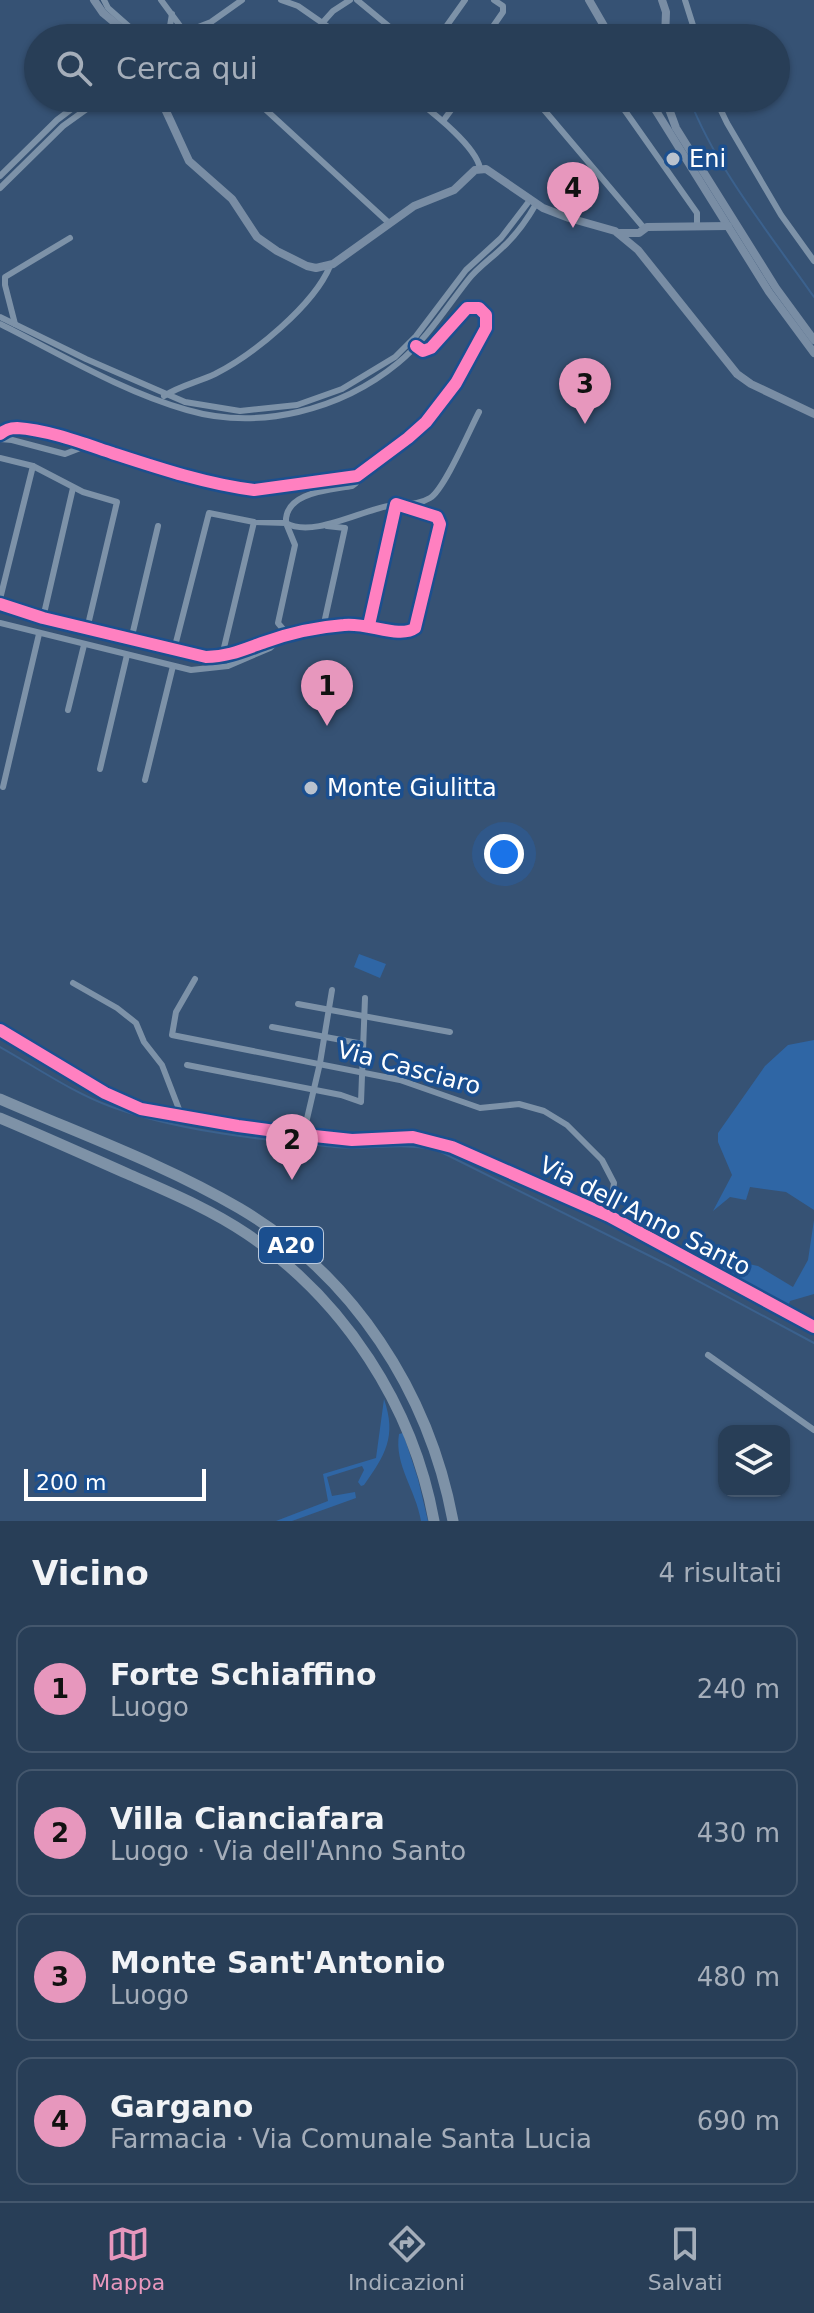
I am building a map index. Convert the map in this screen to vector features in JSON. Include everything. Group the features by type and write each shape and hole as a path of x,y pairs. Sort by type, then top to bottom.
{"highway":[{"name":"A20","path":"0,1099 222,1198 269,1228 309,1260 357,1310 397,1367 431,1440 453,1521"},
{"name":"A20","path":"0,1118 194,1203 247,1234 297,1273 344,1322 390,1395 418,1457 434,1521"}],"street":[{"path":"94,0 116,24"},
{"path":"104,0 108,8 126,24"},
{"path":"161,0 179,24"},
{"path":"224,0 230,8"},
{"path":"208,24 242,0"},
{"path":"281,0 298,6 324,24"},
{"path":"324,21 350,0"},
{"path":"357,0 386,24"},
{"path":"448,24 465,0"},
{"path":"494,0 503,6 503,12 495,24"},
{"path":"662,0 666,24"},
{"path":"685,0 693,24"},
{"path":"588,2 603,24"},
{"path":"172,14 172,24"},
{"path":"663,24 666,19"},
{"path":"0,176 68,112"},
{"path":"0,188 63,126 82,112"},
{"path":"166,112 184,155 232,199 257,237 296,262 316,268 330,266"},
{"path":"268,112 389,223"},
{"path":"432,112 478,159 480,168"},
{"path":"443,121 450,112"},
{"path":"546,112 644,228"},
{"path":"626,112 697,213 699,225"},
{"path":"657,112 814,340"},
{"path":"669,112 724,212 728,226 774,300 814,353"},
{"path":"722,112 781,215 814,261"},
{"path":"163,398 225,368 289,322 318,287 330,266 418,204 454,190 480,168 491,171 533,202 559,215 620,233 639,233 644,228 728,226"},
{"path":"0,317 190,411 231,417 295,413 352,393 396,365 416,346 474,273 508,242 533,202"},
{"path":"0,324 163,398 203,406 257,410 310,402 380,368 408,345 466,270 501,238 533,202"},
{"path":"699,225 724,212"},
{"path":"620,233 638,250 737,374 759,389 814,414"},
{"path":"15,324 5,277 70,238"},
{"path":"0,437 9,429 22,429 88,445 215,484 254,490 357,476 426,422 464,369 486,328 486,315 479,308 467,308 431,348 423,351 416,346"},
{"path":"320,525 432,497 479,412"},
{"path":"0,437 65,454 88,445"},
{"path":"0,458 33,466 73,488 117,502 87,629"},
{"path":"33,466 0,602 43,618 200,656 222,656 285,636 323,628 369,625 400,634 415,628 440,524 437,517 396,504"},
{"path":"285,636 278,623 295,545 285,517 290,507 306,496 352,486 357,476"},
{"path":"43,618 73,488"},
{"path":"369,625 396,504"},
{"path":"174,650 209,513 254,522 286,523 293,527 320,525 345,528 323,628"},
{"path":"222,656 254,522"},
{"path":"131,640 158,526"},
{"path":"0,623 173,666 203,670 228,666 270,648 285,636"},
{"path":"3,787 39,634"},
{"path":"68,710 84,645"},
{"path":"100,769 127,655"},
{"path":"145,780 173,666"},
{"name":"Via Casciaro","path":"195,979 176,1012 172,1035 407,1082 480,1108 519,1104 549,1114 590,1145 610,1172 614,1187 609,1216"},
{"path":"73,983 133,1019 144,1042 162,1065 182,1117"},
{"path":"300,1151 320,1063 332,990"},
{"path":"187,1065 314,1089 361,1102 365,998"},
{"path":"298,1004 450,1032"},
{"path":"272,1027 363,1044"},
{"name":"Via dell'Anno Santo","path":"0,1030 105,1093 141,1109 305,1136 352,1140 404,1137 435,1141 609,1216 814,1327"},
{"path":"708,1355 814,1430"}],"shaded area":[{"path":"359,954 386,964 380,978 354,967"},
{"path":"814,1040 814,1210 786,1192 750,1187 746,1200 730,1197 713,1211 732,1175 718,1142 718,1133 765,1066 788,1045"},
{"path":"814,1220 814,1294 790,1301 787,1309 697,1261 734,1267 734,1261 758,1266 793,1287 808,1260"},
{"path":"384,1399 389,1424 387,1445 364,1485 358,1482 364,1470 362,1466 327,1477 332,1496 355,1492 356,1498 292,1521 276,1521 328,1501 323,1474 376,1458"},
{"path":"403,1433 428,1521 421,1521 402,1467 398,1445 399,1434"}],"waterway":[{"path":"695,112 729,176 814,297"},
{"path":"0,1047 97,1101 166,1123 334,1147 437,1150 670,1266 814,1343"}],"cycle path":[{"path":"0,434 14,428 41,431 182,475 254,490 357,476 426,422 456,383 486,328 486,315 479,308 467,308 431,348 423,351 416,346"},
{"path":"0,604 43,618 206,657 229,654 284,636 334,626 409,631 415,628 440,524 437,517 396,504 369,625"},
{"path":"0,1030 105,1093 141,1109 305,1135 352,1140 413,1137 452,1147 609,1216 814,1327"}],"place":[{"name":"Eni","path":"673,159"},
{"name":"Gargano","path":"573,228"},
{"name":"Monte Sant'Antonio","path":"585,424"},
{"name":"Forte Schiaffino","path":"327,726"},
{"name":"Monte Giulitta","path":"311,788"},
{"name":"Villa Cianciafara","path":"292,1180"}]}
